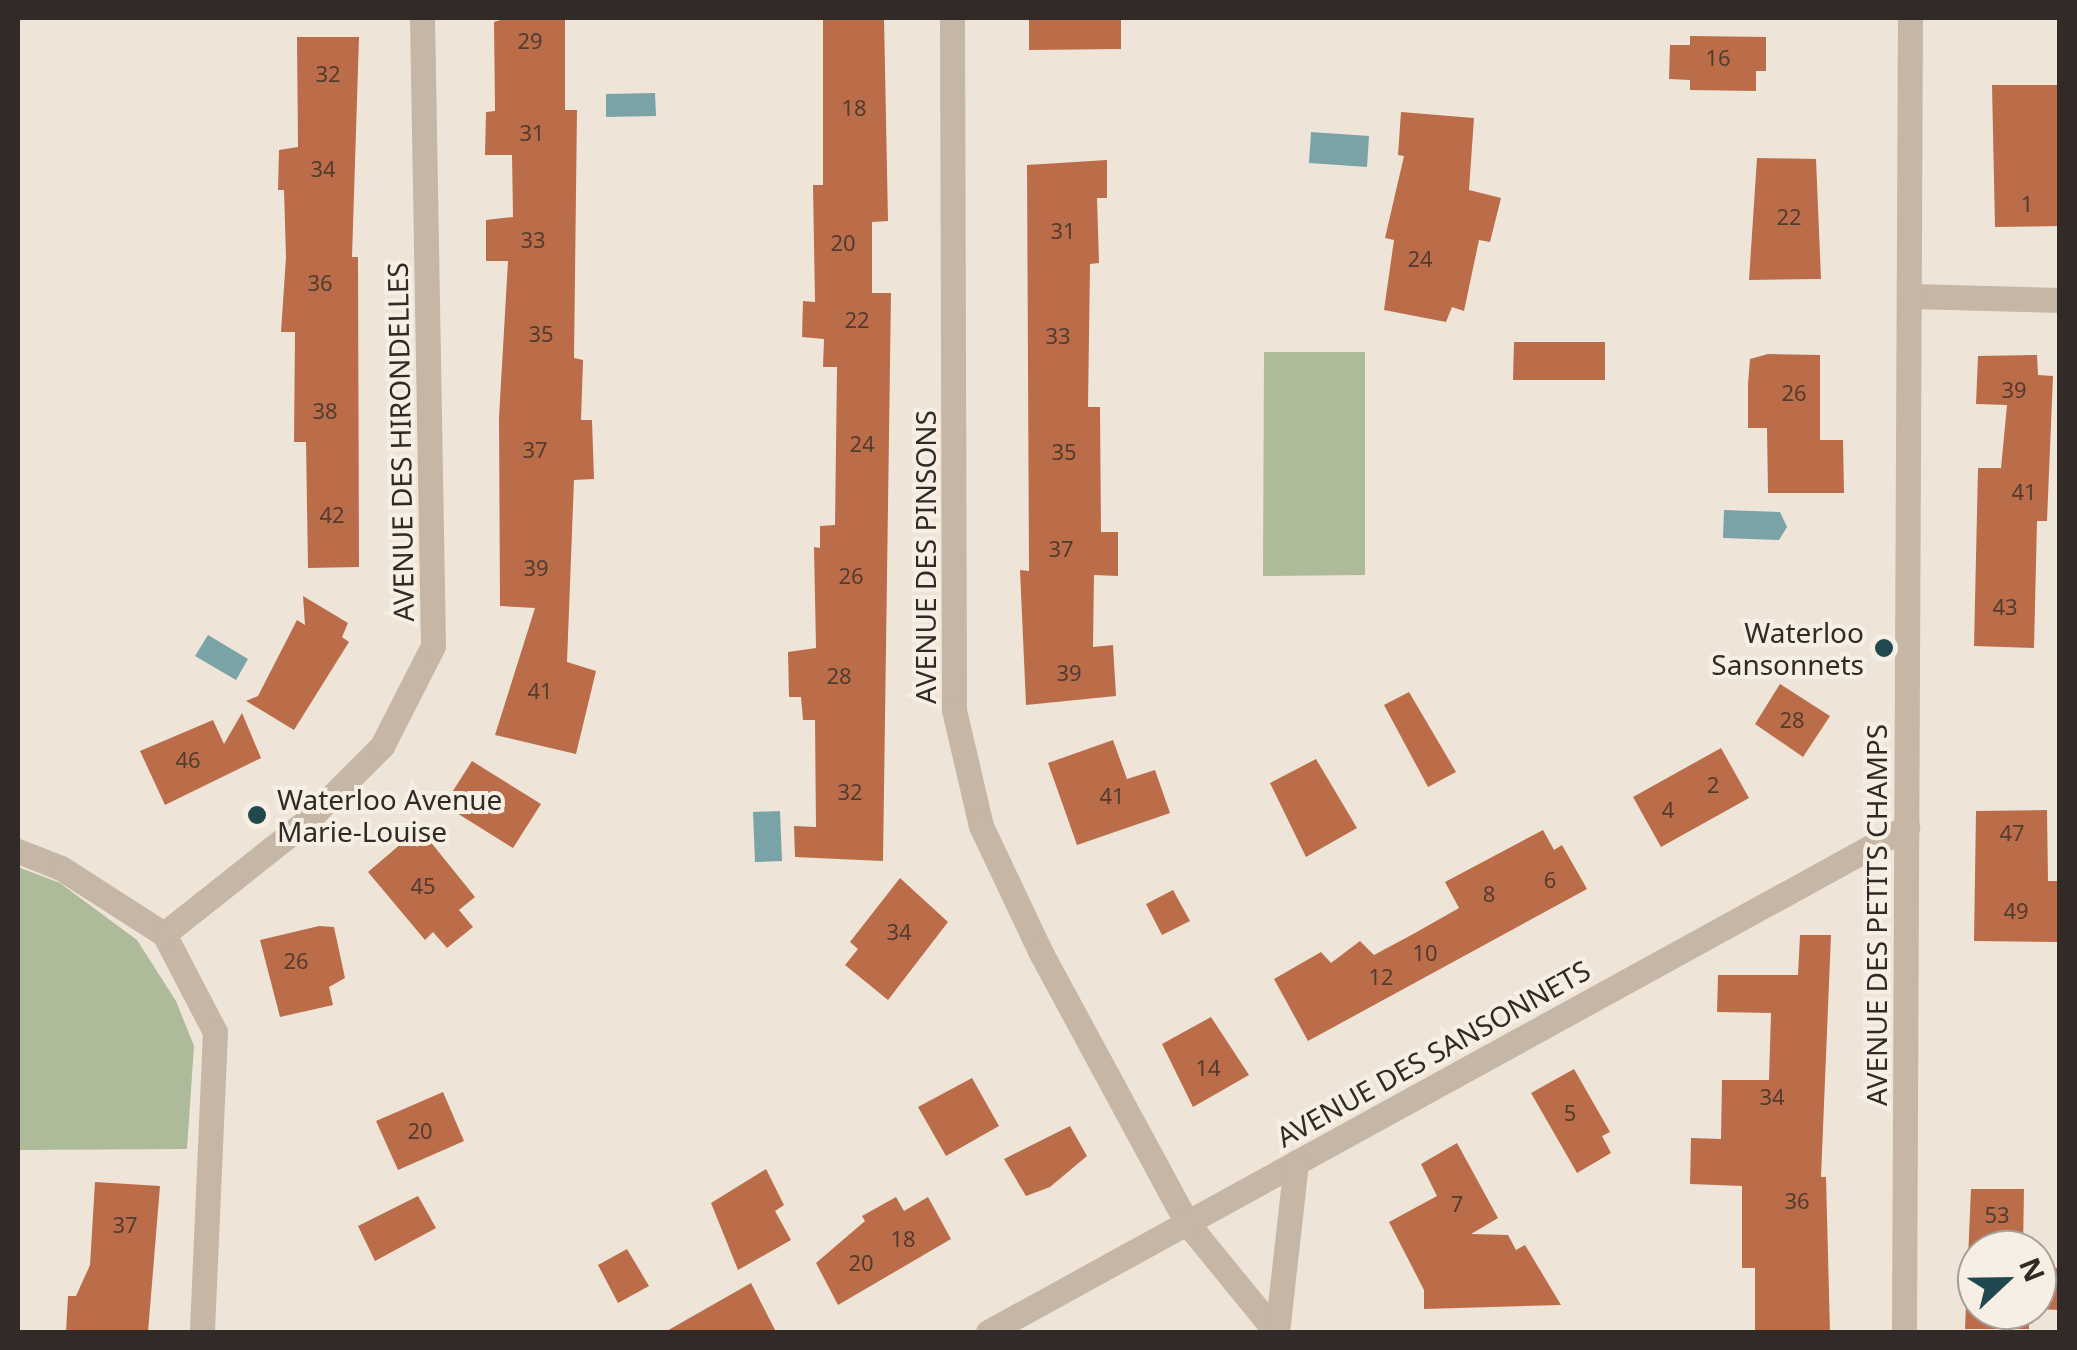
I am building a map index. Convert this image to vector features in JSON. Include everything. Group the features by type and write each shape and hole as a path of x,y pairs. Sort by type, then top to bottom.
{"street":[{"name":"AVENUE DES HIRONDELLES","path":"164,934 308,820 382,746 432,646 422,18"},
{"name":"AVENUE DES PINSONS","path":"952,18 954,710 981,826 1041,954 1187,1223 1276,1332"},
{"name":"AVENUE DES PETITS CHAMPS","path":"1904,1332 1910,18"},
{"path":"1911,296 2060,300"},
{"name":"AVENUE DES SANSONNETS","path":"988,1332 1907,827"},
{"path":"18,851 61,868 164,934 215,1032 202,1332"},
{"path":"1276,1332 1296,1162"}],"green space":[{"path":"1264,352 1365,352 1365,575 1263,576"},
{"path":"18,867 60,883 137,940 176,1001 194,1046 187,1149 18,1150"}],"water":[{"path":"655,93 656,116 606,117 606,94"},
{"path":"1311,132 1369,136 1367,167 1309,163"},
{"path":"1724,510 1780,512 1787,527 1779,540 1723,538"},
{"path":"208,635 248,659 236,680 195,656"},
{"path":"780,811 782,861 755,862 753,812"}],"building":[{"path":"507,18 565,18 565,110 577,110 574,358 583,360 581,420 592,420 594,479 574,480 567,662 596,671 576,754 495,735 535,608 500,606 499,417 508,261 486,261 486,220 513,217 512,155 485,155 486,112 495,111 494,22"},
{"path":"823,18 884,18 888,221 872,222 872,293 891,293 883,861 795,857 794,826 816,827 815,720 803,720 801,697 789,697 788,652 816,648 814,547 820,548 820,526 835,525 837,367 823,367 824,339 802,337 803,301 815,302 813,185 823,185"},
{"path":"1029,18 1121,18 1121,49 1029,50"},
{"path":"1690,36 1766,37 1766,71 1756,71 1756,91 1690,90 1690,80 1669,79 1670,45 1690,45"},
{"path":"297,37 359,37 352,257 358,257 359,567 308,568 306,442 294,442 295,332 281,332 286,257 284,190 278,190 279,150 298,147"},
{"path":"1992,85 2060,85 2060,226 1995,227"},
{"path":"1401,112 1474,118 1469,190 1501,198 1490,242 1479,240 1464,311 1452,307 1446,322 1384,310 1394,240 1385,238 1404,156 1398,155"},
{"path":"1757,158 1816,159 1821,279 1749,280"},
{"path":"1107,160 1107,198 1097,198 1099,263 1090,264 1088,407 1100,407 1101,532 1118,532 1118,576 1094,575 1093,647 1113,645 1116,696 1026,705 1020,570 1029,571 1027,165"},
{"path":"1514,342 1605,342 1605,380 1513,380"},
{"path":"1768,354 1820,355 1820,440 1843,440 1844,493 1768,493 1767,428 1748,428 1748,384 1750,359"},
{"path":"2037,355 2038,375 2053,376 2047,521 2037,521 2034,648 1974,646 1978,468 2001,468 2007,405 1976,404 1978,356"},
{"path":"303,596 348,623 342,637 349,642 294,730 246,701 258,696 297,620 305,625"},
{"path":"1780,684 1830,716 1803,757 1755,724"},
{"path":"1409,692 1456,772 1428,787 1384,705"},
{"path":"242,713 261,758 165,805 140,751 213,720 224,744"},
{"path":"1113,740 1127,779 1155,770 1170,813 1077,845 1048,763"},
{"path":"1721,748 1749,798 1661,847 1633,797"},
{"path":"1316,759 1357,828 1306,857 1270,783"},
{"path":"472,761 541,804 513,848 444,805"},
{"path":"2047,810 2048,881 2058,881 2057,942 1974,941 1976,811"},
{"path":"1543,830 1554,850 1562,845 1587,889 1308,1041 1274,979 1321,952 1331,963 1360,941 1374,955 1415,933 1459,908 1445,882"},
{"path":"425,835 475,897 459,910 473,927 447,948 433,932 425,940 368,872 409,837 417,847"},
{"path":"900,878 948,922 888,1000 845,965 858,949 850,942"},
{"path":"1173,890 1190,921 1162,935 1146,904"},
{"path":"319,926 334,927 345,978 329,987 333,1005 280,1017 260,940"},
{"path":"1800,935 1831,935 1821,1177 1826,1177 1830,1332 1755,1330 1755,1268 1742,1268 1742,1186 1690,1184 1691,1138 1721,1139 1722,1080 1769,1080 1771,1013 1717,1012 1718,975 1798,975"},
{"path":"1211,1017 1249,1075 1193,1107 1162,1044"},
{"path":"1574,1069 1610,1132 1602,1136 1611,1153 1577,1173 1531,1093"},
{"path":"972,1078 999,1126 946,1156 918,1107"},
{"path":"443,1092 464,1141 398,1170 376,1121"},
{"path":"1070,1126 1087,1156 1050,1187 1026,1196 1004,1159"},
{"path":"1457,1143 1498,1218 1471,1234 1508,1235 1516,1250 1525,1245 1561,1305 1424,1309 1424,1290 1389,1222 1437,1196 1421,1164"},
{"path":"766,1169 784,1205 775,1211 791,1240 738,1270 711,1203"},
{"path":"95,1182 160,1186 148,1332 66,1332 68,1296 76,1296 90,1265"},
{"path":"1971,1189 2024,1189 2023,1230 1969,1230"},
{"path":"418,1196 436,1228 375,1261 358,1226"},
{"path":"896,1197 904,1211 928,1197 951,1239 838,1305 816,1263 865,1221 862,1216"},
{"path":"627,1249 649,1286 618,1303 598,1265"},
{"path":"2057,1268 2060,1268 2060,1310 2057,1310"},
{"path":"751,1283 776,1332 665,1332"}],"place":[{"name":"Waterloo Sansonnets","path":"1884,648"},
{"name":"Waterloo Avenue Marie-Louise","path":"257,815"}]}
